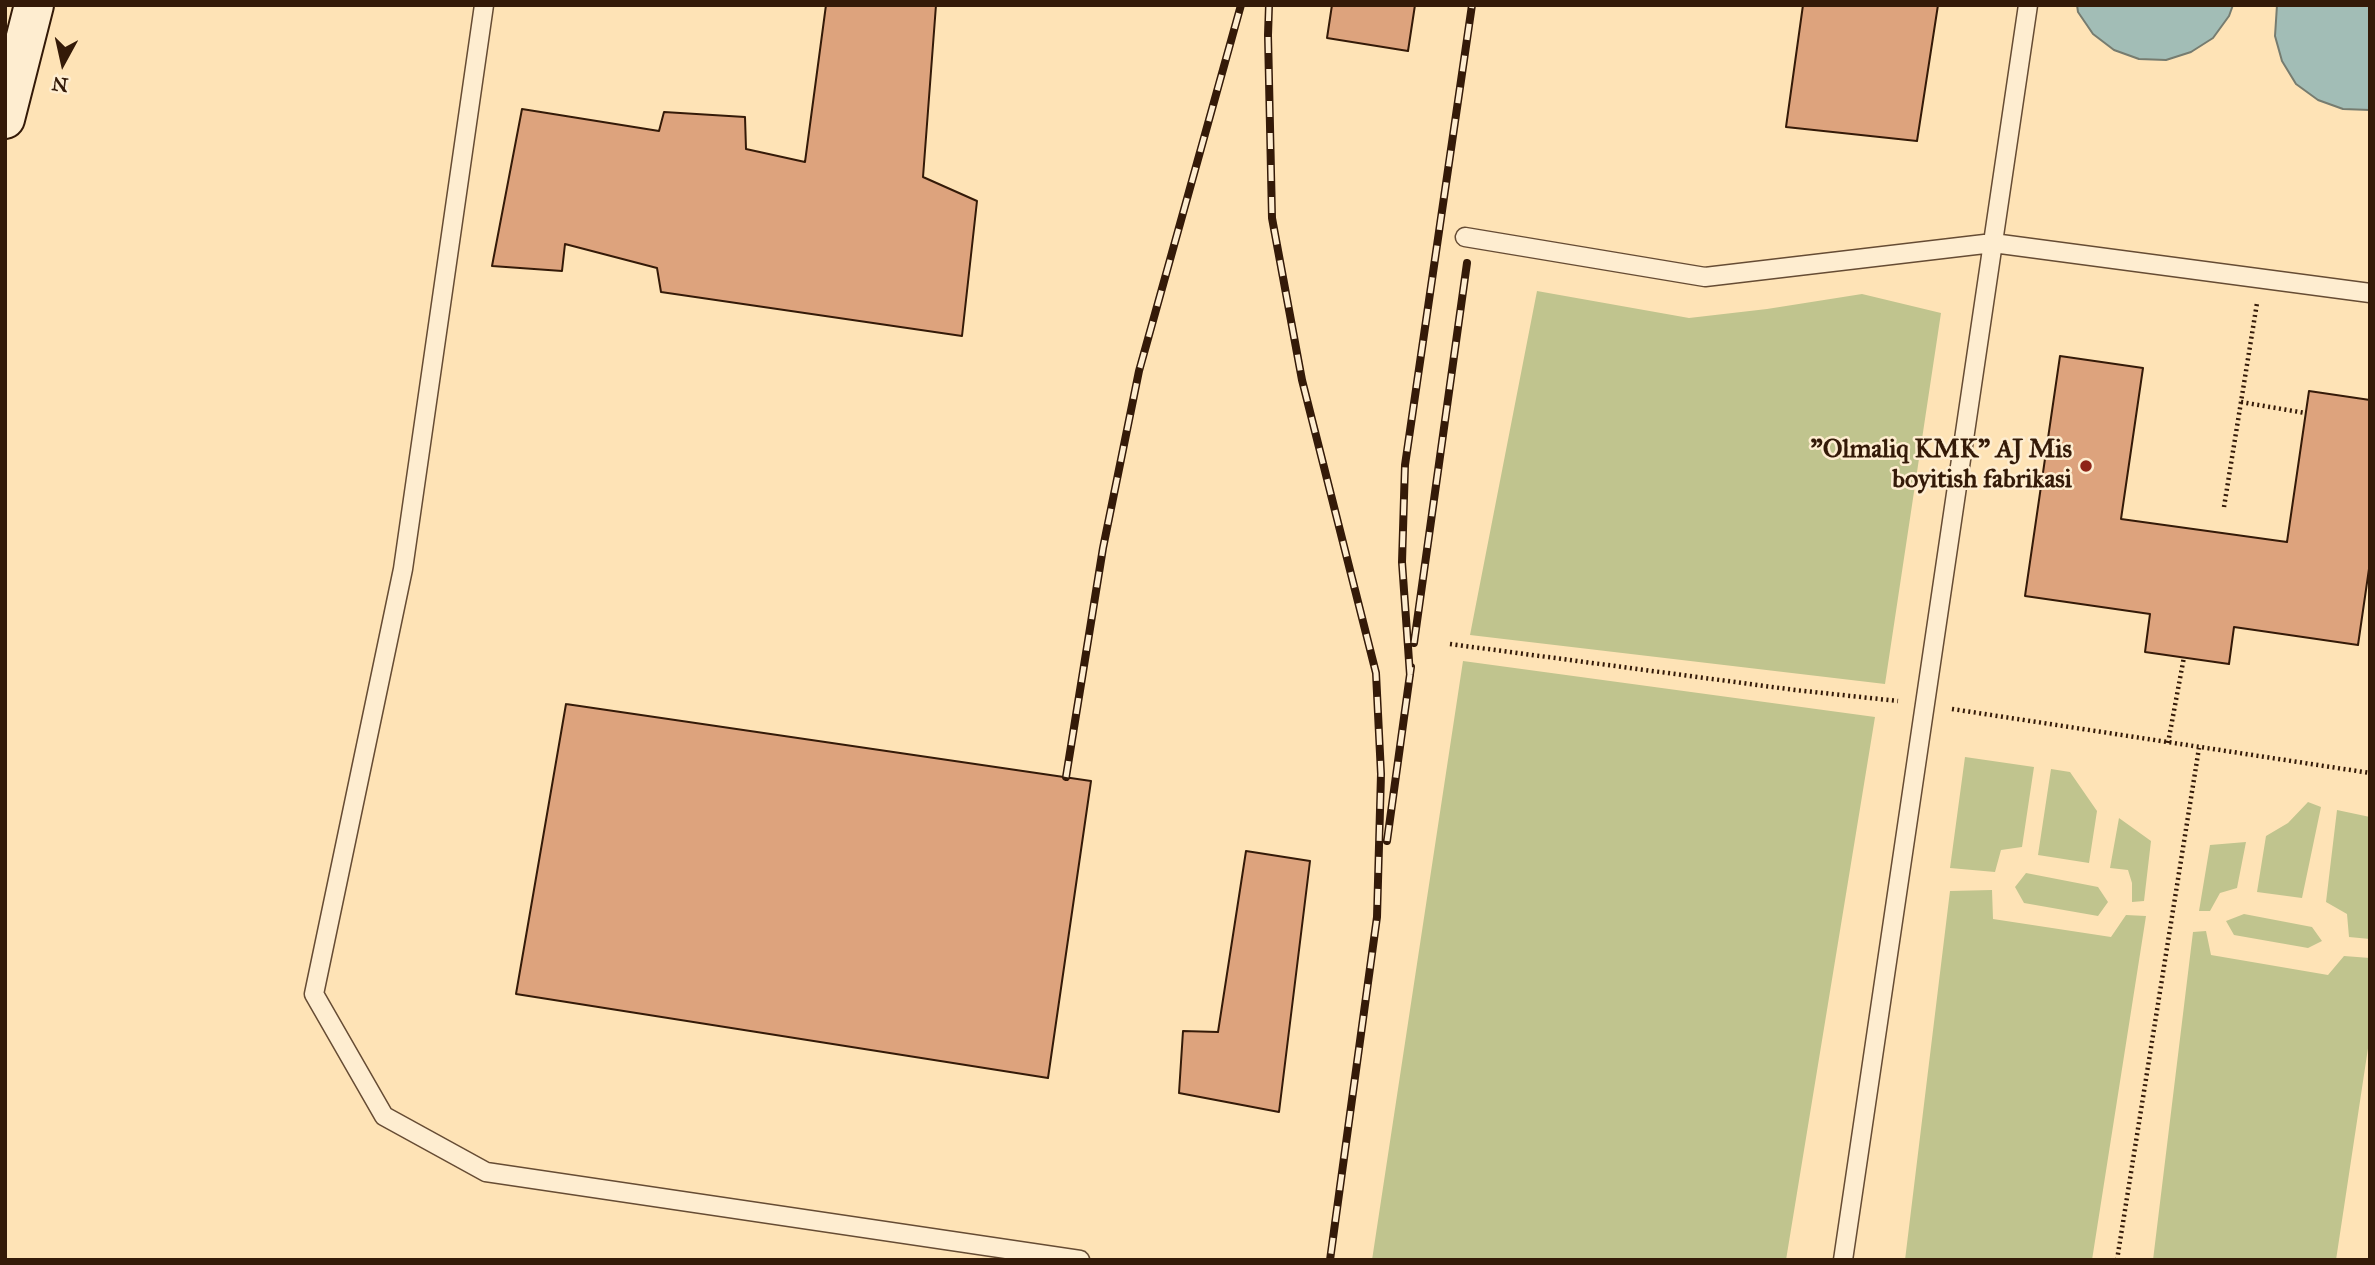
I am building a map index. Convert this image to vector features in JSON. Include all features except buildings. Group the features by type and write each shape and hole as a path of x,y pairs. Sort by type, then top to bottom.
{"street":[{"path":"5,119 34,5"}],"lane":[{"path":"484,5 403,569 314,994 384,1116 486,1172 1080,1260"},
{"path":"1843,1260 2028,5"},
{"path":"1465,237 1706,277 1993,243 2370,293"}],"path":[{"path":"2224,507 2261,278"},
{"path":"2241,402 2305,413"},
{"path":"1450,643 1795,690 1879,698 2370,773"},
{"path":"2168,743 2184,657"},
{"path":"2117,1260 2199,748"}],"green space":[{"path":"1537,291 1689,318 1862,294 1941,313 1885,684 1470,635"},
{"path":"1463,661 1875,717 1786,1260 1372,1260"},
{"path":"1965,757 2034,767 2022,847 2001,850 1995,872 1950,868"},
{"path":"2051,769 2070,772 2097,811 2089,863 2038,855"},
{"path":"2308,802 2321,807 2302,898 2257,892 2266,836 2288,823"},
{"path":"2337,810 2370,817 2370,939 2349,937 2347,914 2326,902"},
{"path":"2119,818 2151,841 2144,901 2132,902 2132,883 2128,870 2110,868"},
{"path":"2246,842 2237,888 2220,893 2210,911 2199,911 2210,845"},
{"path":"2026,873 2098,887 2108,902 2098,916 2024,903 2015,887"},
{"path":"1992,890 1993,919 2111,937 2126,915 2146,916 2092,1260 1905,1260 1950,891"},
{"path":"2244,914 2312,927 2322,941 2308,948 2234,935 2226,921"},
{"path":"2206,931 2211,955 2328,975 2344,956 2370,958 2370,1035 2336,1260 2153,1260 2193,932"}],"water":[{"path":"2077,5 2233,5 2229,16 2213,38 2191,52 2166,60 2139,59 2114,50 2093,34 2078,12"},
{"path":"2277,5 2370,5 2370,110 2343,109 2318,100 2296,84 2282,61 2275,36"}],"railway":[{"path":"1066,777 1103,548 1139,371 1241,5"},
{"path":"1269,5 1272,218 1302,380 1376,673 1381,774 1377,917 1330,1260"},
{"path":"1410,675 1402,562 1405,465 1472,5"},
{"path":"1414,643 1467,263"},
{"path":"1387,841 1411,667"}],"place":[{"name":"\"Olmaliq KMK” AJ Mis boyitish fabrikasi","path":"2086,466"}]}
